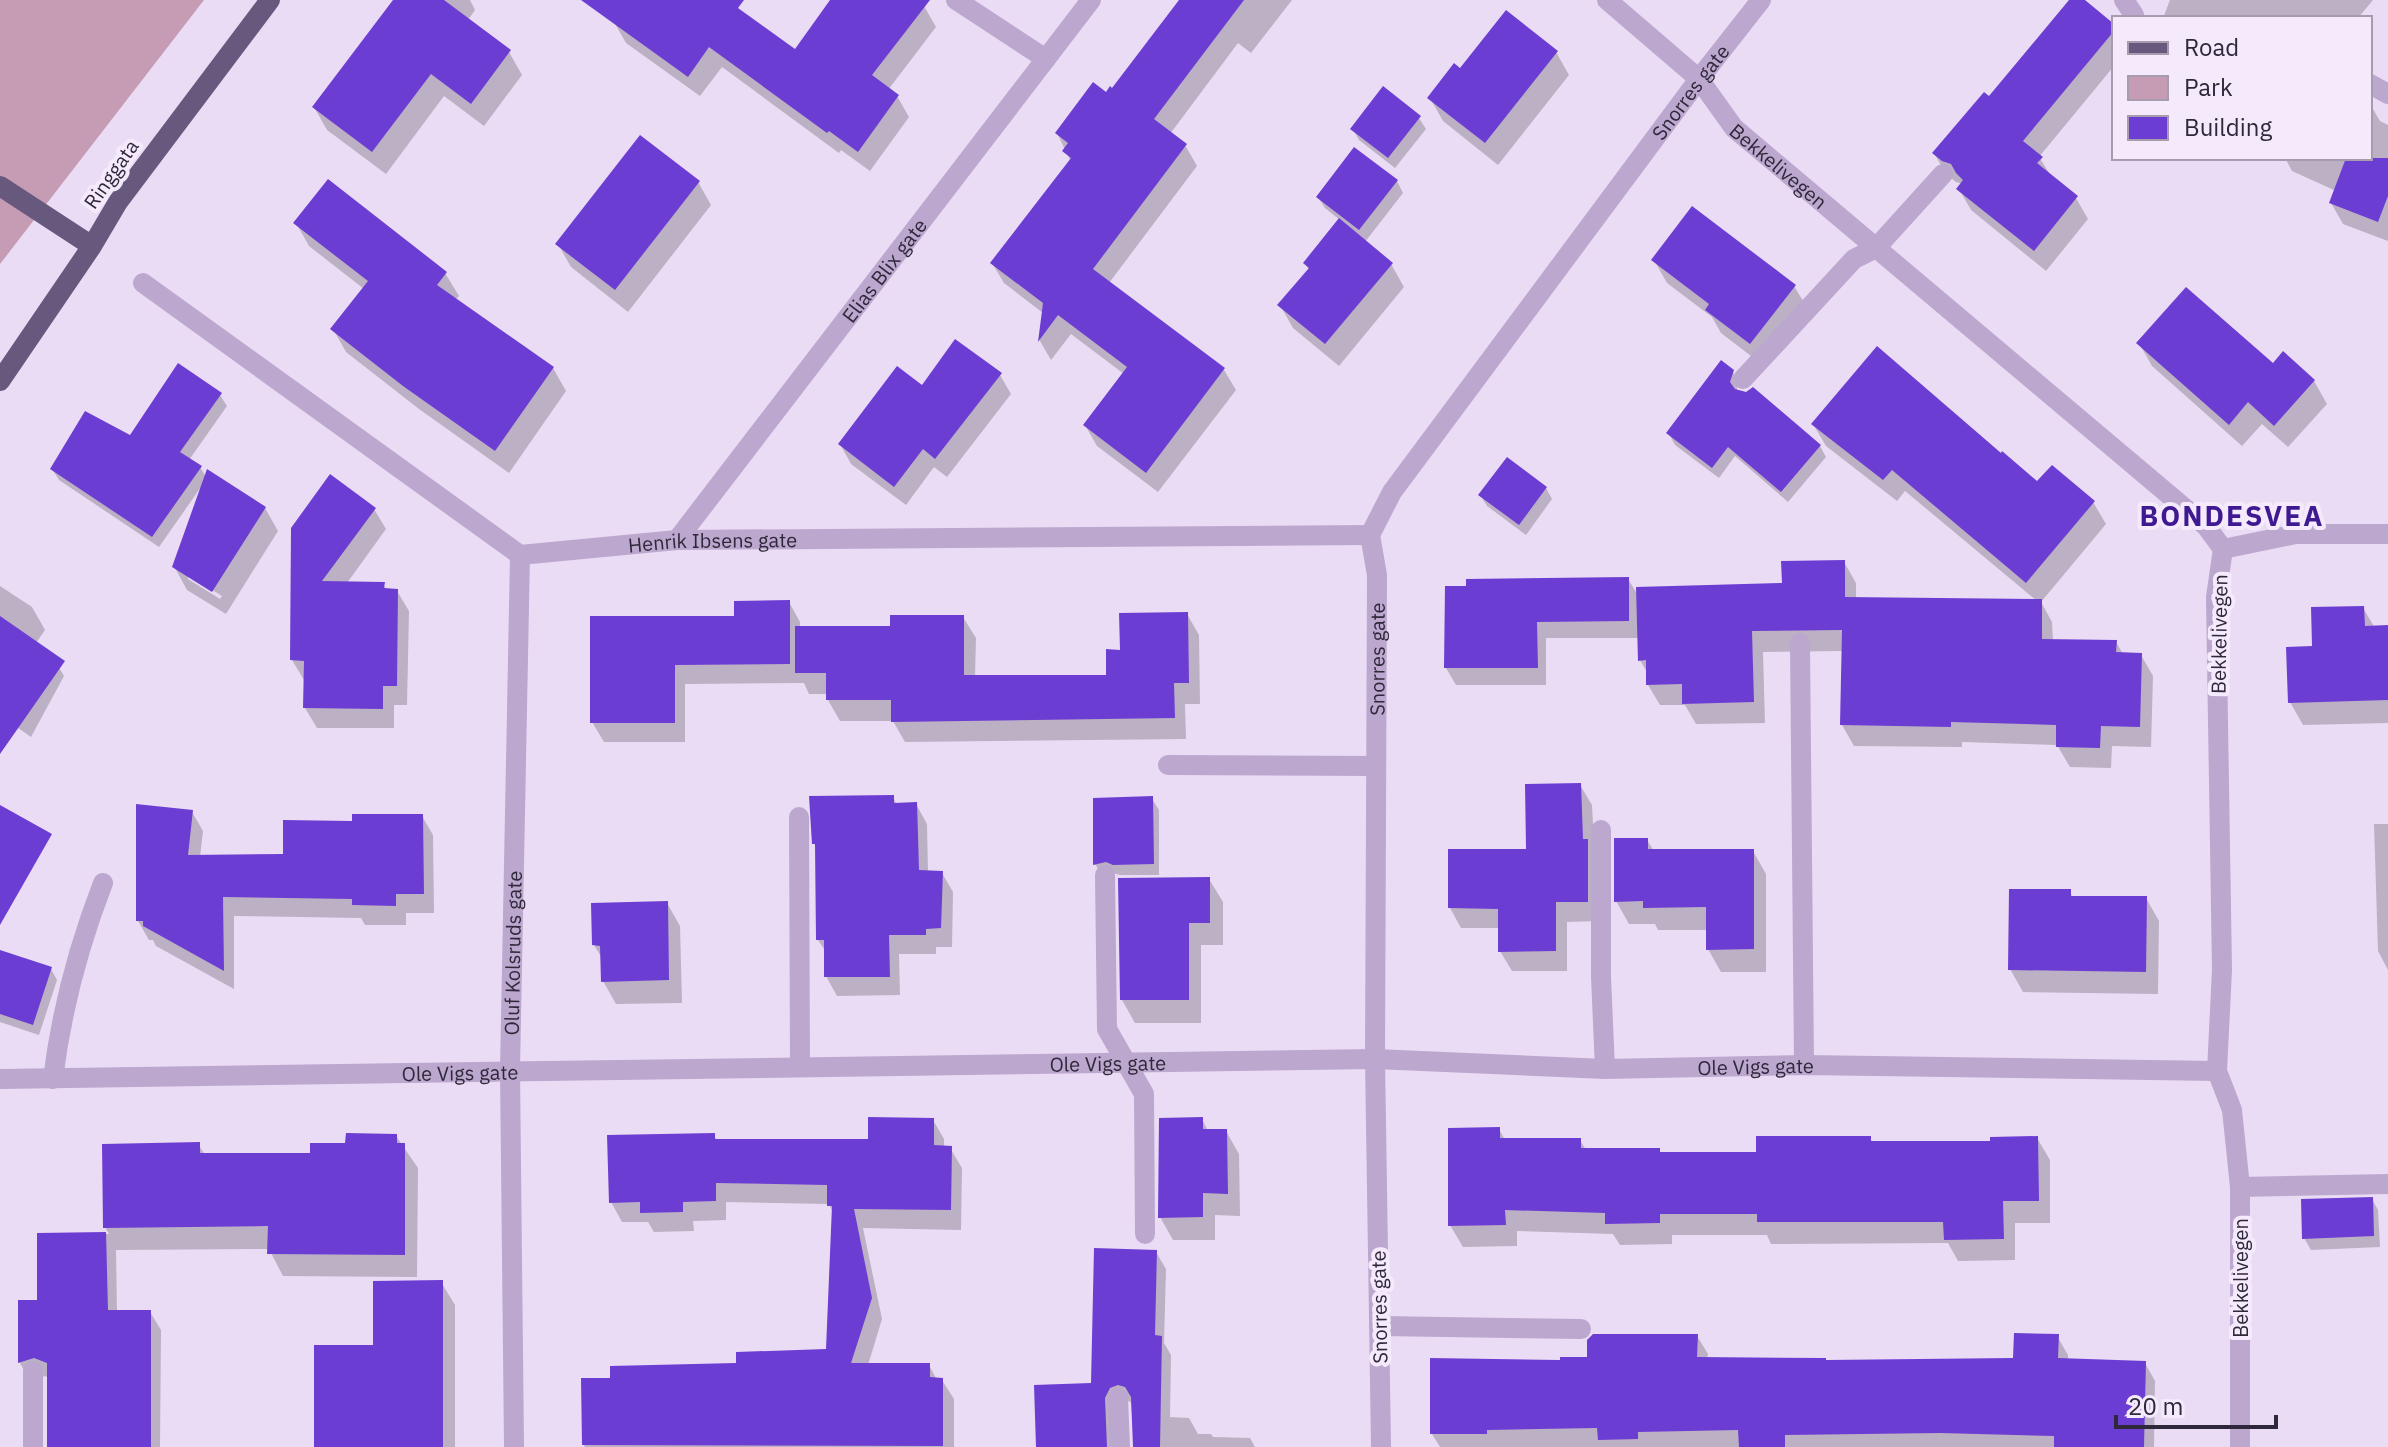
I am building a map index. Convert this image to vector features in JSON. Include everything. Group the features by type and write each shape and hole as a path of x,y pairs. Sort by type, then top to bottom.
{"main road":[{"name":"Ringgata","path":"0,381 92,246 118,202 270,0"},
{"path":"0,186 92,246"}],"street":[{"path":"956,0 1046,59"},
{"name":"Elias Blix gate","path":"677,540 1091,0"},
{"name":"Bekkelivegen","path":"1607,0 1699,79 1734,128 2206,526 2223,549 2216,597 2222,970 2217,1071 2232,1110 2240,1187 2240,1447"},
{"name":"Snorres gate","path":"1381,1447 1375,1059 1377,575 1370,535 1392,492 1761,0"},
{"path":"1743,379 1854,259 1876,248 1943,174"},
{"path":"143,283 520,555"},
{"path":"2223,549 2296,534 2388,534"},
{"name":"Henrik Ibsens gate","path":"520,555 677,540 1370,535"},
{"name":"Oluf Kolsruds gate","path":"514,1447 510,1070 520,555"},
{"path":"1800,643 1804,1065"},
{"path":"1168,765 1376,766"},
{"path":"799,817 800,1066"},
{"path":"1601,830 1601,977 1605,1069"},
{"path":"1105,875 1107,1029 1144,1094 1145,1234"},
{"path":"53,1079 58,1033 103,883"},
{"name":"Ole Vigs gate","path":"0,1079 1375,1059 1605,1069 1804,1065 2217,1071"},
{"path":"2240,1187 2388,1184"},
{"path":"1379,1326 1581,1329"},
{"path":"33,1371 33,1447"},
{"path":"1118,1398 1120,1447"}],"green space":[{"path":"0,0 204,0 0,264"}],"building":[{"path":"393,0 444,0 511,50 471,104 431,74 372,152 312,107"},
{"path":"581,0 744,0 738,8 795,49 830,0 930,0 872,75 899,95 858,152 709,47 688,77"},
{"path":"1179,0 1244,0 1154,119 1187,144 1093,269 1225,368 1146,473 1083,425 1127,367 1058,315 1038,342 1043,303 990,263 1071,158 1062,151 1068,143 1055,133 1093,82 1106,92 1110,86 1112,88"},
{"path":"2069,0 2085,0 2112,22 2112,33 2023,141 2043,157 2037,163 2078,196 2034,251 1956,189 1963,180 1951,164 1932,153 1984,92 1989,96"},
{"path":"1506,10 1558,51 1485,143 1427,98 1454,63 1460,68"},
{"path":"1383,86 1421,116 1388,158 1350,129"},
{"path":"640,135 700,181 615,290 555,244"},
{"path":"1354,147 1398,180 1359,230 1316,197"},
{"path":"2388,158 2388,196 2378,222 2329,203 2345,160"},
{"path":"328,179 447,272 437,285 554,367 495,451 403,386 330,329 368,281 293,223"},
{"path":"1692,206 1796,285 1750,344 1705,310 1709,304 1651,260"},
{"path":"1339,218 1393,263 1325,344 1277,305 1309,268 1303,263"},
{"path":"2186,287 2273,363 2283,351 2315,380 2274,426 2248,402 2229,425 2136,343"},
{"path":"955,339 1002,373 935,459 923,449 894,487 838,444 897,366 922,385"},
{"path":"1877,346 2037,481 2052,465 2095,501 2026,583 1892,470 1883,480 1811,424"},
{"path":"1721,360 1734,370 1730,382 1735,389 1746,392 1753,387 1821,445 1781,492 1728,447 1712,468 1666,433"},
{"path":"178,363 222,393 180,452 202,466 152,537 50,469 85,411 130,435"},
{"path":"1507,457 1547,487 1519,525 1478,495"},
{"path":"207,469 266,507 212,592 172,567"},
{"path":"330,474 376,508 322,581 385,582 384,588 398,589 397,686 383,686 383,709 303,708 304,661 290,660 291,528"},
{"path":"1845,560 1845,597 2042,599 2042,639 2117,640 2116,652 2142,653 2140,727 2101,726 2100,748 2056,747 2056,725 1951,722 1951,727 1840,725 1842,630 1752,631 1754,702 1682,704 1682,684 1646,685 1646,660 1638,661 1636,587 1782,583 1781,561"},
{"path":"1629,577 1629,621 1537,622 1538,668 1444,668 1445,586 1466,586 1466,579"},
{"path":"790,600 790,664 675,665 675,723 590,723 590,616 734,616 734,601"},
{"path":"2364,606 2365,626 2388,625 2388,700 2288,703 2286,647 2312,646 2311,607"},
{"path":"1188,612 1189,683 1174,683 1175,718 891,722 891,700 826,700 826,673 795,673 795,626 890,626 890,615 964,615 964,675 1106,675 1106,649 1120,650 1119,613"},
{"path":"0,616 65,661 0,754"},
{"path":"1581,783 1583,839 1588,839 1588,902 1556,902 1556,951 1498,952 1498,909 1448,908 1448,849 1526,849 1525,784"},
{"path":"894,795 894,803 917,802 919,870 943,871 941,928 926,929 926,935 889,935 890,977 824,977 824,940 816,940 815,844 812,844 809,796"},
{"path":"1153,796 1154,864 1113,865 1106,862 1093,865 1093,798"},
{"path":"136,804 193,810 188,855 283,854 283,820 352,821 352,814 423,814 424,894 396,894 396,906 352,905 352,899 223,897 224,971 143,926 143,921 136,921"},
{"path":"0,805 52,834 0,925"},
{"path":"1614,838 1648,838 1648,849 1754,849 1754,949 1706,950 1706,907 1643,908 1643,901 1614,902"},
{"path":"1210,877 1210,923 1189,923 1189,1000 1120,1000 1118,878"},
{"path":"2009,889 2071,889 2071,896 2147,896 2146,972 2008,970"},
{"path":"668,901 669,980 601,982 600,946 592,945 591,903"},
{"path":"0,950 52,967 33,1025 0,1014"},
{"path":"868,1117 934,1118 934,1145 952,1146 951,1210 854,1209 872,1298 851,1363 930,1363 930,1377 943,1378 943,1446 582,1445 581,1378 610,1378 610,1366 736,1363 736,1352 826,1349 832,1206 827,1206 827,1185 716,1183 716,1201 683,1202 683,1212 640,1213 640,1202 609,1203 607,1135 715,1133 715,1139 868,1139"},
{"path":"1203,1117 1203,1129 1227,1129 1228,1194 1203,1193 1203,1217 1158,1218 1159,1118"},
{"path":"1500,1127 1500,1138 1581,1138 1581,1148 1660,1148 1660,1152 1756,1152 1756,1136 1871,1136 1871,1141 1990,1141 1990,1137 2038,1136 2039,1201 2003,1201 2004,1239 1944,1240 1943,1222 1757,1222 1757,1214 1660,1214 1660,1223 1605,1224 1605,1213 1505,1210 1506,1225 1448,1226 1448,1128"},
{"path":"346,1133 397,1134 397,1143 405,1143 405,1255 267,1254 268,1226 103,1228 102,1144 200,1142 200,1153 310,1153 310,1143 345,1143"},
{"path":"2373,1197 2374,1236 2302,1239 2301,1199"},
{"path":"106,1232 108,1310 151,1310 151,1447 47,1447 47,1363 34,1358 18,1363 18,1300 37,1300 37,1233"},
{"path":"1094,1248 1157,1250 1155,1335 1162,1336 1160,1447 1133,1447 1131,1397 1125,1387 1118,1385 1110,1388 1105,1398 1107,1447 1036,1447 1034,1385 1091,1383"},
{"path":"443,1280 443,1447 314,1447 314,1345 373,1345 373,1281"},
{"path":"2014,1333 2059,1334 2058,1358 2146,1361 2144,1447 2054,1447 2054,1436 1940,1433 1785,1435 1785,1447 1739,1447 1738,1430 1638,1432 1638,1439 1598,1440 1597,1428 1430,1434 1430,1358 1560,1360 1560,1357 1587,1357 1587,1340 1593,1334 1698,1334 1697,1357 1826,1360 2013,1358"}],"district":[{"name":"BONDESVEA","path":"2232,515"}]}
